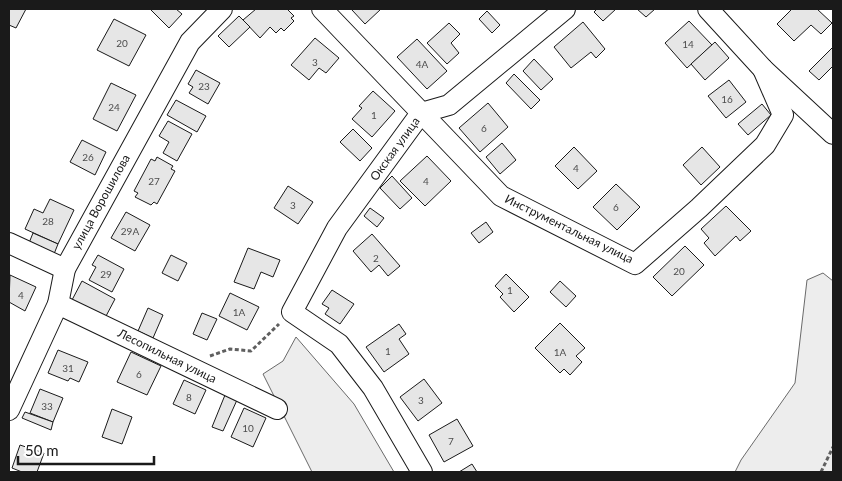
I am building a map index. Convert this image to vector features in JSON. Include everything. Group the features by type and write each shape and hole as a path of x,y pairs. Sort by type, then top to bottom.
{"street":[{"name":"улица Ворошилова","path":"9,410 58,304 65,269 190,42 222,9"},
{"name":"Инструментальная улица","path":"322,9 501,196 635,264 699,208 765,145 783,115 763,69"},
{"name":"Окская улица","path":"292,312 337,228 421,113 448,105 565,9"},
{"path":"708,9 763,69 833,134"},
{"path":"9,243 65,269"},
{"name":"Лесопильная улица","path":"58,304 276,409"},
{"path":"292,312 339,344 373,388 422,472"}],"path":[{"path":"186,366 230,349 251,351 292,312"},
{"path":"821,472 833,447"}],"shaded area":[{"path":"823,273 833,281 833,472 735,472 741,460 795,383 807,280"},
{"path":"296,337 354,404 394,472 312,472 263,374 283,361"}],"building":[{"path":"9,9 26,9 16,28 9,25"},
{"path":"150,9 176,9 182,14 169,28"},
{"path":"256,9 287,9 294,16 291,18 294,21 284,31 281,28 276,33 270,27 260,38 243,20"},
{"path":"381,9 365,24 352,10"},
{"path":"597,9 616,9 603,21 594,12"},
{"path":"637,9 655,9 646,17"},
{"path":"792,9 817,9 832,23 821,34 811,25 794,41 777,24"},
{"path":"487,11 500,25 492,33 479,19"},
{"path":"239,16 250,27 229,47 218,36"},
{"path":"114,19 146,35 129,66 97,50"},
{"path":"689,21 712,45 687,68 665,43"},
{"path":"583,22 605,49 596,58 591,52 571,68 554,47"},
{"path":"449,23 460,34 451,43 459,53 447,64 427,43"},
{"path":"315,38 339,58 326,73 319,68 309,80 291,65"},
{"path":"417,39 447,71 427,89 397,57"},
{"path":"715,42 729,58 705,80 691,64"},
{"path":"833,47 833,66 819,80 809,71"},
{"path":"534,59 553,79 541,90 523,71"},
{"path":"196,70 220,83 208,104 189,93 193,87 188,84"},
{"path":"514,74 540,100 531,109 506,83"},
{"path":"729,80 746,102 726,118 708,96"},
{"path":"111,83 136,95 117,131 93,119"},
{"path":"373,91 395,111 372,137 352,119 362,108 359,106"},
{"path":"176,100 206,116 197,132 167,115"},
{"path":"488,103 508,127 480,152 459,128"},
{"path":"762,104 771,115 748,135 738,124"},
{"path":"168,121 192,134 177,161 163,153 169,142 159,136"},
{"path":"353,129 372,148 360,161 340,142"},
{"path":"82,140 106,152 95,175 70,162"},
{"path":"502,143 516,160 500,174 486,157"},
{"path":"574,147 597,171 578,189 555,166"},
{"path":"702,147 720,167 701,185 683,165"},
{"path":"427,156 451,181 425,206 400,181"},
{"path":"157,157 173,166 171,169 175,171 157,204 154,202 151,205 135,197 138,193 134,191 151,159 155,161"},
{"path":"392,176 412,198 400,209 380,188"},
{"path":"616,184 640,207 617,230 593,207"},
{"path":"288,186 313,202 298,224 274,208"},
{"path":"50,199 74,210 58,244 25,229 34,209 43,213"},
{"path":"726,206 751,231 740,241 736,236 715,256 704,243 709,238 701,229"},
{"path":"370,208 384,218 377,227 364,216"},
{"path":"126,212 150,225 135,251 111,238"},
{"path":"486,222 493,232 479,243 471,233"},
{"path":"33,233 58,244 54,254 29,243"},
{"path":"372,234 400,266 388,276 379,265 371,272 353,251"},
{"path":"685,246 704,265 672,296 653,277"},
{"path":"248,248 280,260 273,277 261,272 254,289 234,282"},
{"path":"98,255 124,269 112,292 89,280 96,267 92,265"},
{"path":"171,255 187,263 178,281 162,273"},
{"path":"506,274 529,297 514,312 500,297 503,294 495,286"},
{"path":"10,275 36,287 25,311 9,302"},
{"path":"82,281 115,299 105,318 72,300"},
{"path":"560,281 576,296 566,307 550,292"},
{"path":"332,290 354,304 340,324 325,314 329,308 322,304"},
{"path":"230,293 259,307 247,330 219,316"},
{"path":"148,308 163,315 153,338 138,331"},
{"path":"202,313 217,319 207,340 193,334"},
{"path":"560,323 585,348 576,356 582,362 570,375 564,369 560,373 535,348"},
{"path":"399,324 406,334 399,339 409,354 384,372 366,347"},
{"path":"58,350 88,362 79,382 70,378 68,381 48,373"},
{"path":"131,352 161,366 147,395 117,382"},
{"path":"424,379 442,403 418,421 400,397"},
{"path":"184,380 206,390 195,414 173,404"},
{"path":"40,389 63,398 53,422 30,413"},
{"path":"225,395 237,400 223,431 212,427"},
{"path":"244,408 266,418 253,447 231,437"},
{"path":"112,409 132,417 122,444 102,437"},
{"path":"25,412 53,422 51,430 22,418"},
{"path":"457,419 473,446 444,462 429,435"},
{"path":"20,445 44,453 37,472 22,472 12,468"},
{"path":"472,464 477,472 459,472"}]}
